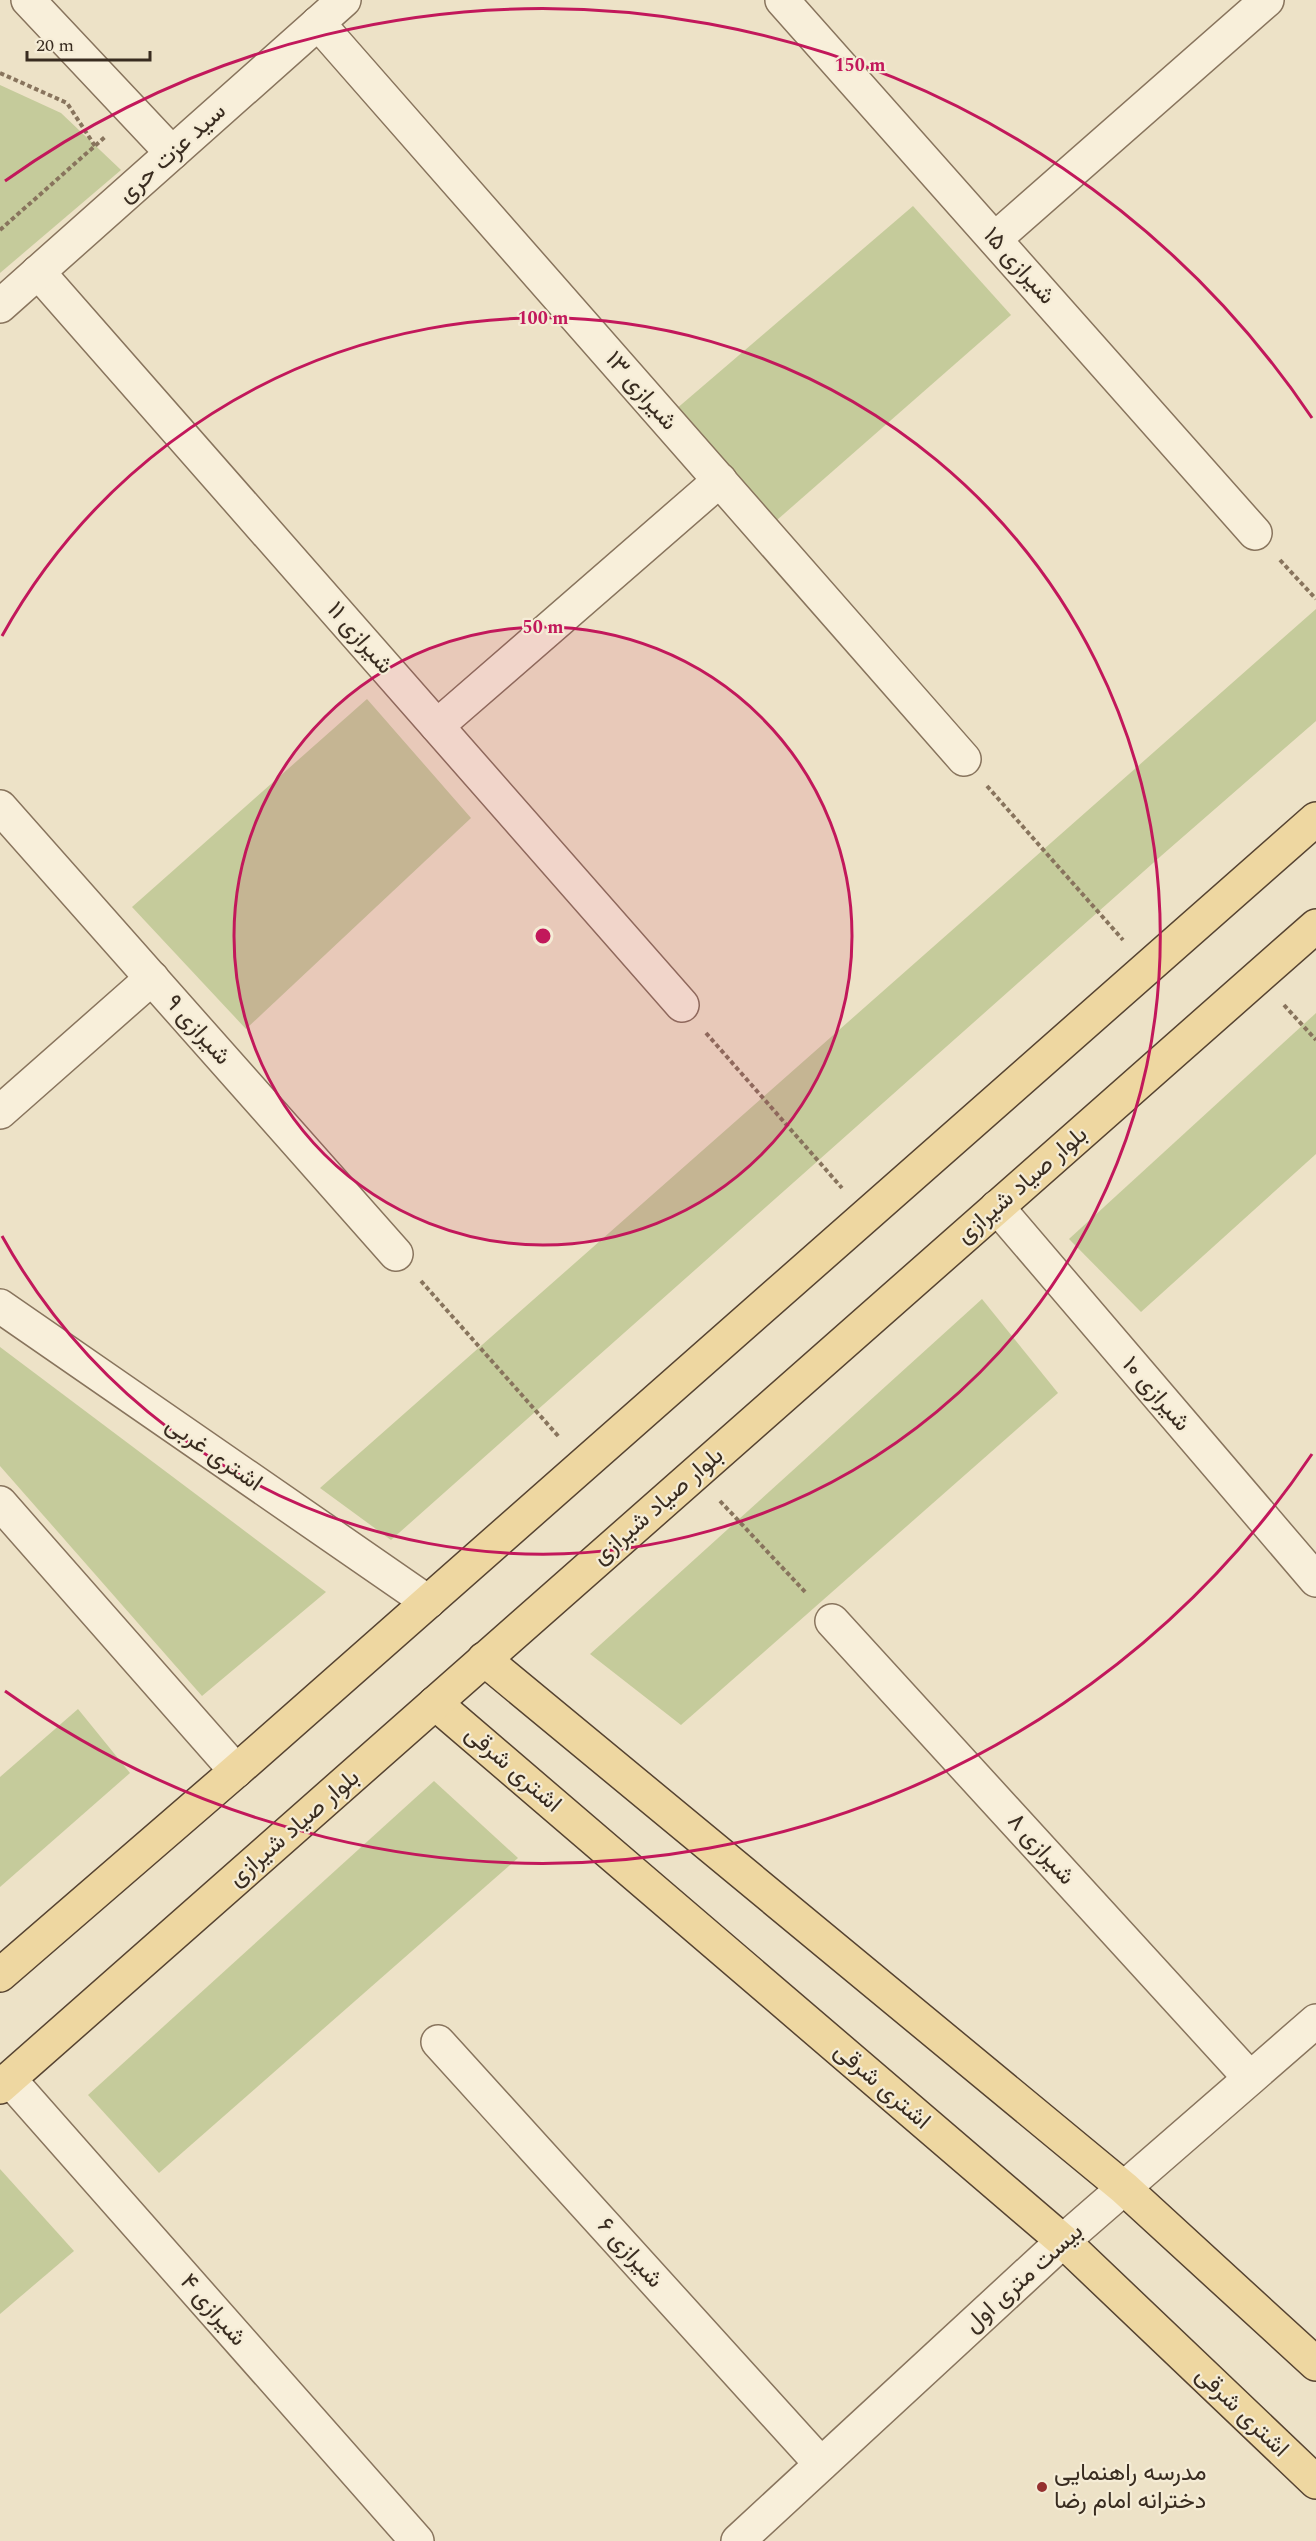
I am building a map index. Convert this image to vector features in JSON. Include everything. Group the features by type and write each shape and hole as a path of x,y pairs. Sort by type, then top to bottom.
{"main road":[{"path":"0,1975 236,1771 1316,819"},
{"name":"بلوار صیاد شیرازی","path":"4,2083 1316,926"},
{"path":"484,1659 1124,2188 1316,2364"},
{"name":"اشتری شرقی","path":"435,1703 1063,2241 1316,2482"}],"street":[{"path":"28,0 172,153"},
{"name":"سید عزت حری","path":"0,306 344,0"},
{"name":"شیرازی ۱۵","path":"782,0 1255,533"},
{"path":"995,239 1267,0"},
{"name":"شیرازی ۱۳","path":"318,23 964,759"},
{"name":"شیرازی ۱۱","path":"38,272 682,1005"},
{"path":"437,726 720,480"},
{"name":"شیرازی ۹","path":"0,807 396,1254"},
{"path":"0,1112 152,978"},
{"name":"شیرازی ۱۰","path":"997,1207 1316,1580"},
{"name":"اشتری غربی","path":"0,1306 428,1602"},
{"path":"0,1503 236,1771"},
{"name":"شیرازی ۸","path":"832,1621 1250,2078"},
{"name":"بیست متری اول","path":"738,2541 1063,2241 1316,2021"},
{"name":"شیرازی ۶","path":"438,2042 821,2464"},
{"name":"شیرازی ۴","path":"4,2083 417,2541"}],"path":[{"path":"0,73 67,104 95,146"},
{"path":"0,230 134,112"},
{"path":"1255,533 1316,599"},
{"path":"964,759 1148,967"},
{"path":"1259,976 1316,1040"},
{"path":"682,1005 866,1215"},
{"path":"396,1254 583,1465"},
{"path":"695,1474 832,1621"}],"green space":[{"path":"0,85 61,113 121,170 0,273"},
{"path":"913,206 1011,315 777,520 675,410"},
{"path":"1316,609 1316,721 391,1540 320,1488"},
{"path":"367,699 471,818 246,1029 132,907"},
{"path":"1316,1013 1316,1154 1141,1312 1069,1239"},
{"path":"982,1299 1058,1393 681,1725 590,1654"},
{"path":"0,1347 326,1592 202,1696 0,1466"},
{"path":"78,1709 130,1773 0,1887 0,1777"},
{"path":"434,1781 518,1858 159,2173 88,2095"},
{"path":"0,2169 74,2251 0,2314"}],"place":[{"name":"مدرسه راهنمایی دخترانه امام رضا","path":"1042,2487"}]}
